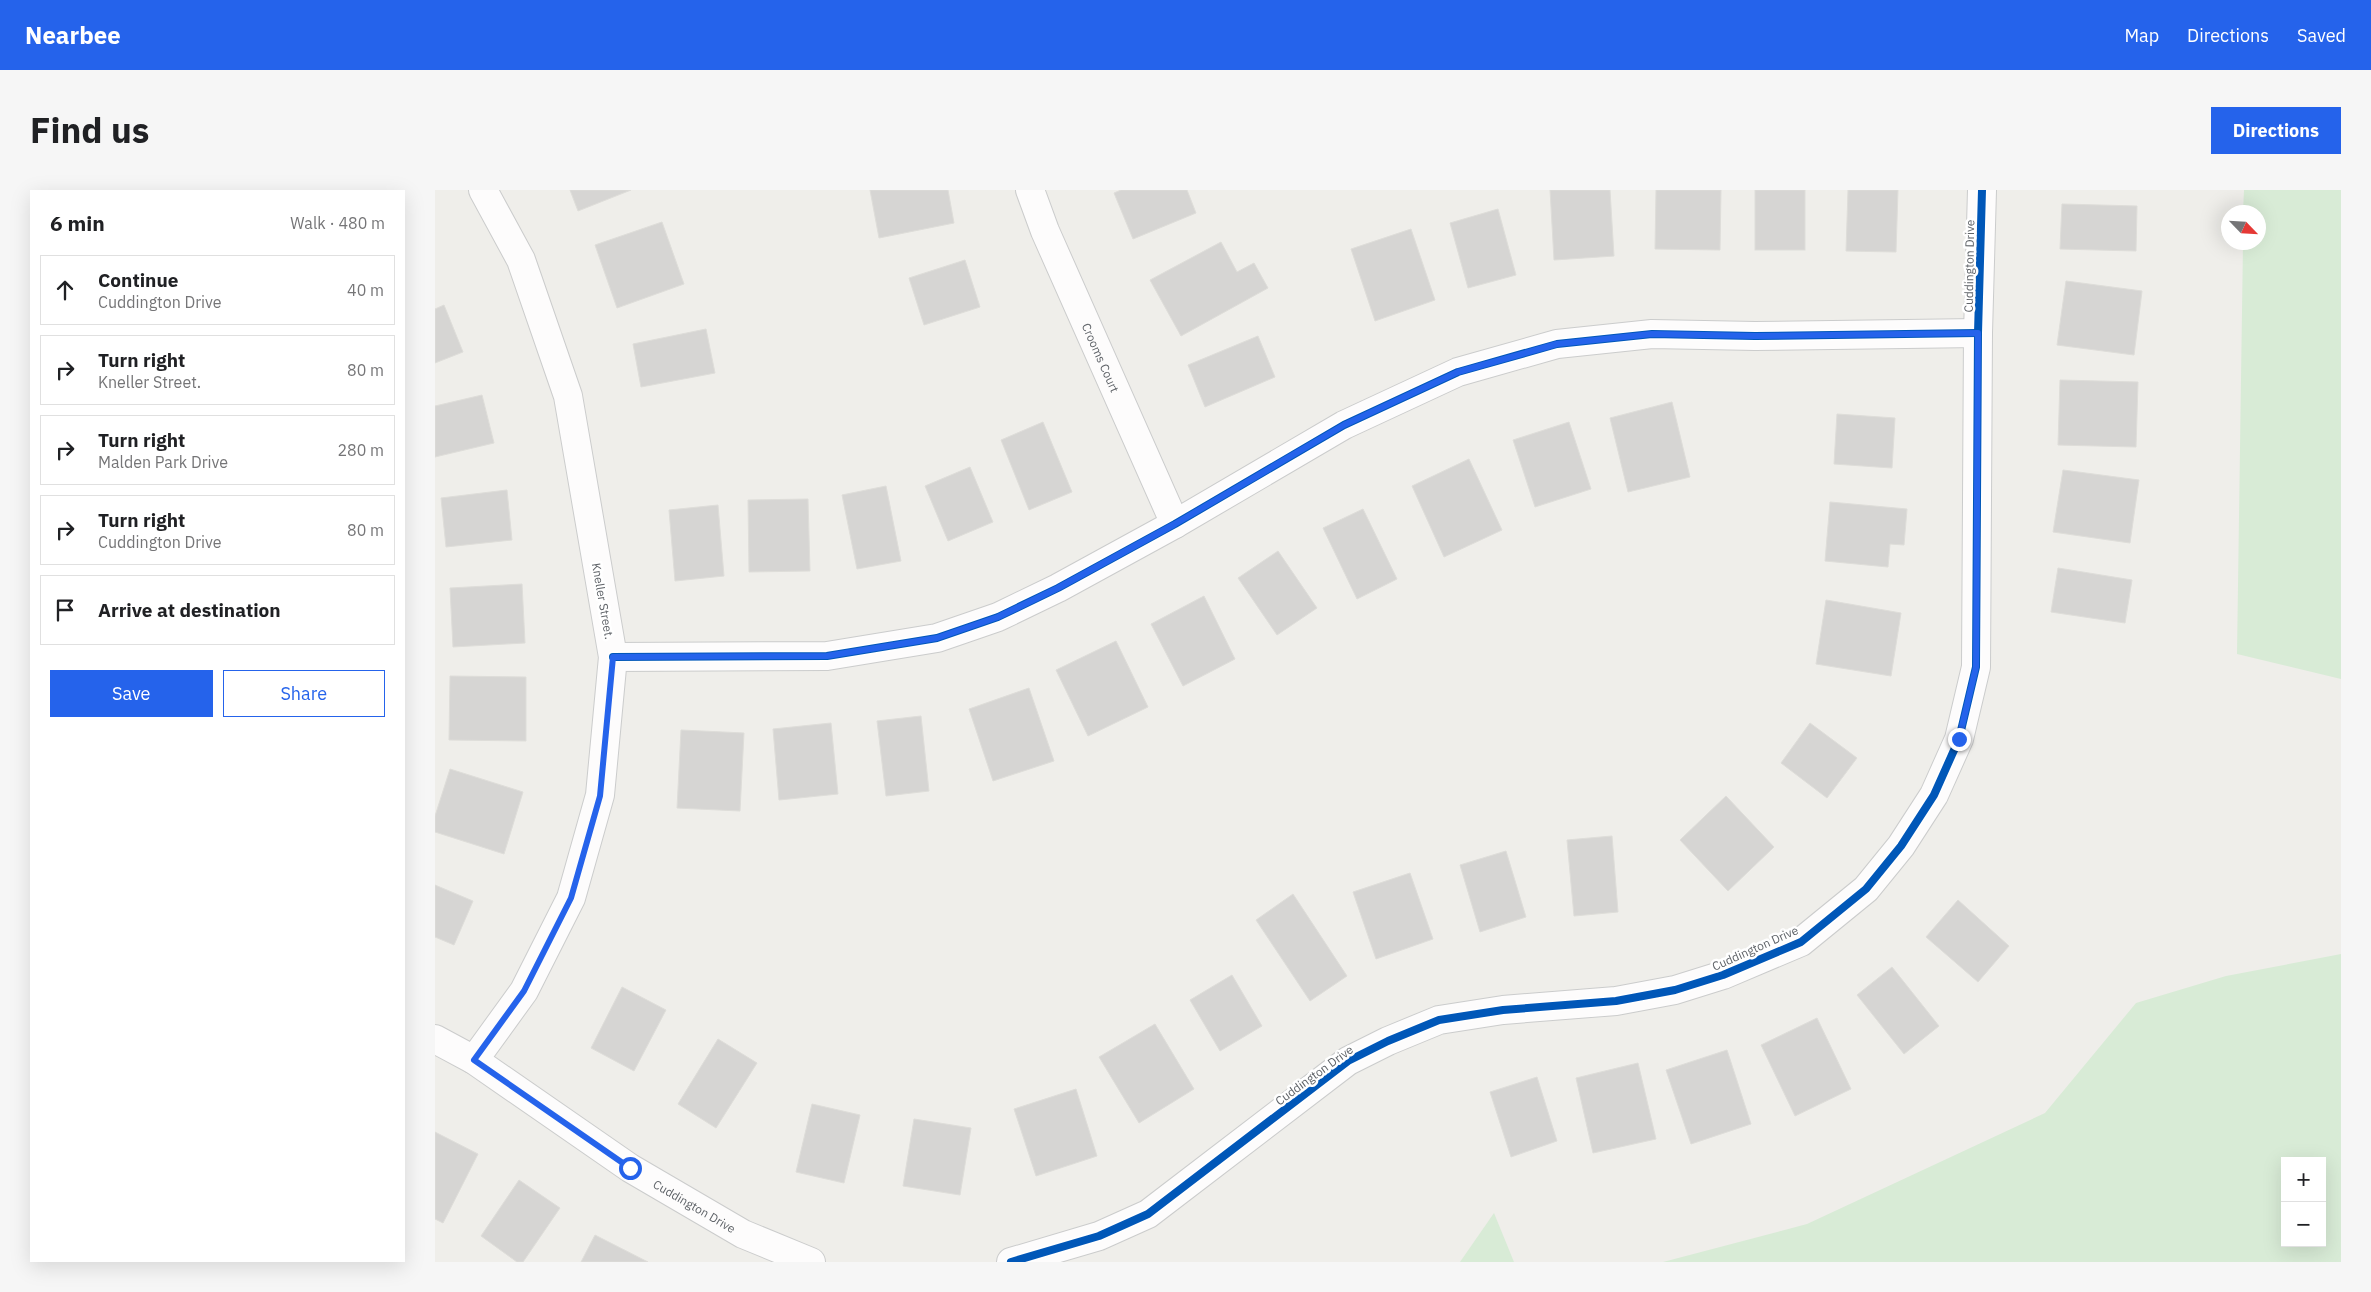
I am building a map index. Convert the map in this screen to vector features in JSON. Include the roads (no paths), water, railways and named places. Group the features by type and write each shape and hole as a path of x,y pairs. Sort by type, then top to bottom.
{"street":[{"name":"Kneller Street.","path":"474,1060 524,991 571,898 600,796 613,657 568,396 521,260 483,190"},
{"name":"Crooms Court","path":"1029,190 1045,231 1175,524"},
{"name":"Cuddington Drive","path":"1011,1262 1099,1236 1148,1214 1348,1061 1388,1040 1439,1020 1503,1010 1616,1001 1683,988 1723,975 1801,942 1866,889 1901,846 1934,795 1959,739 1976,667 1978,333 1982,190"},
{"path":"613,657 827,656 937,638 1007,613 1058,588 1175,524 1344,425 1458,372 1557,344 1652,334 1755,336 1978,333"},
{"name":"Cuddington Drive","path":"435,1039 474,1060 630,1168 743,1234 811,1262"}]}
